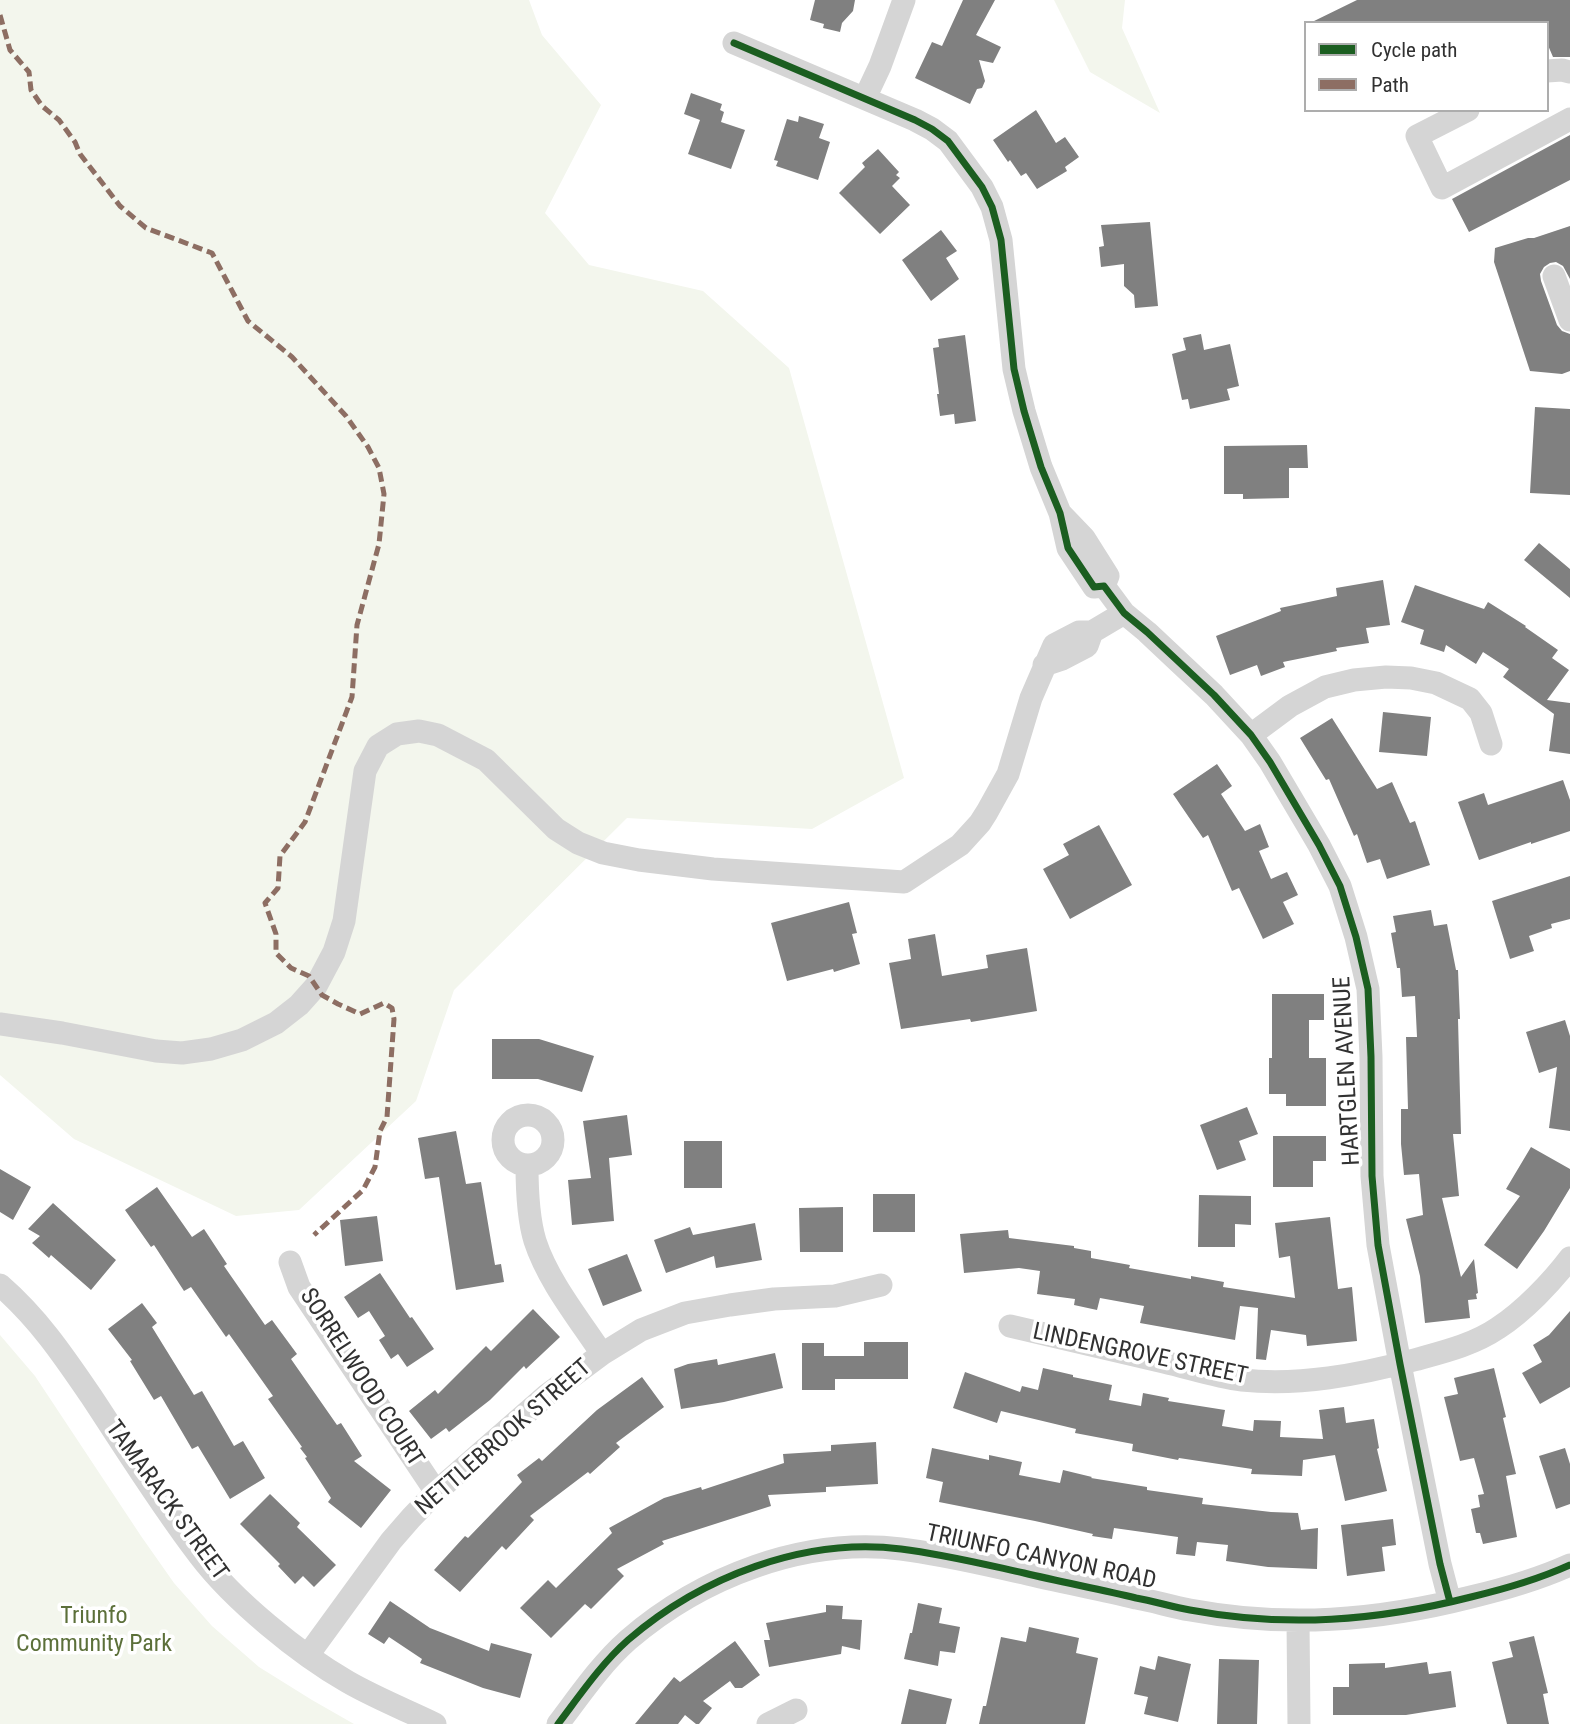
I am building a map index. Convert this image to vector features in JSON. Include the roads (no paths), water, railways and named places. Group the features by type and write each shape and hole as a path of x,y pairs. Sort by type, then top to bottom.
{"street":[{"path":"865,98 880,66 904,0"},
{"name":"HARTGLEN AVENUE","path":"734,43 932,129 948,141 982,187 992,207 1001,240 1016,379 1041,467 1060,513 1084,538 1108,576 1104,586 1124,613 1213,695 1251,735 1291,797 1340,886 1362,961 1367,989 1371,1057 1372,1176 1378,1245 1440,1564 1450,1602"},
{"path":"1549,71 1570,72"},
{"path":"1464,112 1417,136 1442,188 1570,119"},
{"path":"1554,276 1570,320"},
{"path":"0,1024 156,1051 182,1053 211,1049 242,1040 276,1023 299,1005 316,986 334,952 344,921 365,771 378,746 397,734 419,731 439,735 486,760 556,829 578,843 604,853 713,869 904,882 960,845 980,823 1008,774 1031,698 1045,665 1087,646 1091,632 1124,613"},
{"path":"1251,735 1290,706 1325,687 1354,680 1386,677 1436,683 1470,699 1481,713 1491,744"},
{"path":"527,1165 527,1192 535,1240 551,1276 602,1354"},
{"name":"LINDENGROVE STREET","path":"1010,1326 1240,1380 1283,1382 1333,1378 1449,1351 1478,1339 1511,1320 1570,1258"},
{"name":"SORRELWOOD COURT","path":"290,1262 299,1287 436,1492"},
{"name":"TAMARACK STREET","path":"0,1285 22,1304 53,1340 199,1555 228,1588 308,1655 348,1682 435,1724"},
{"name":"NETTLEBROOK STREET","path":"308,1655 391,1541 436,1492 547,1395 602,1354 641,1331 685,1313 763,1300 835,1296 881,1285"},
{"name":"TRIUNFO CANYON ROAD","path":"558,1724 593,1677 627,1642 662,1613 689,1596 740,1572 805,1553 842,1548 899,1548 1190,1610 1298,1621 1348,1619 1404,1612 1505,1589 1570,1565"},
{"path":"1298,1621 1298,1724"},
{"path":"768,1724 796,1710"}],"park label":[{"name":"Triunfo Community Park","path":"94,1631"}]}
